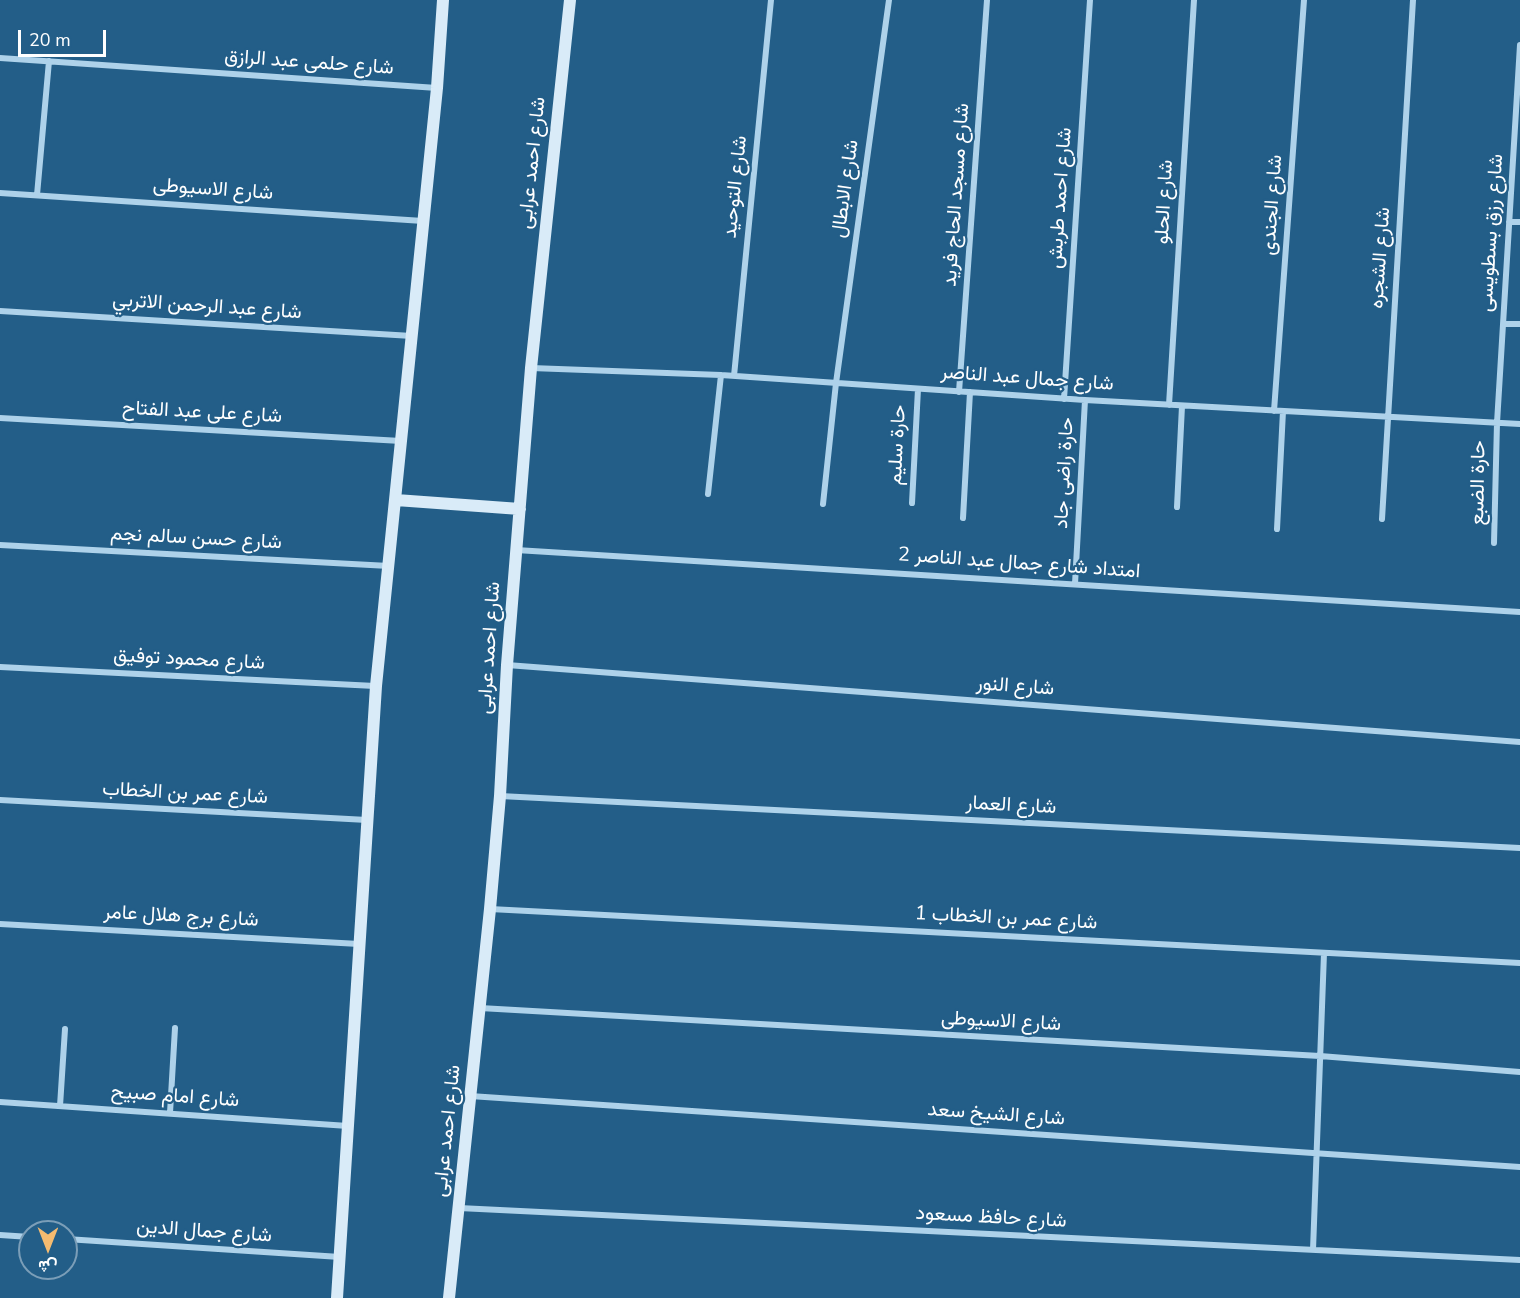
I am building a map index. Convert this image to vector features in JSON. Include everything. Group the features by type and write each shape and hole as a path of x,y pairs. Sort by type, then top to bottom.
{"street":[{"path":"337,1298 376,686 437,88 443,0"},
{"name":"شارع احمد عرابى","path":"448,1298 490,909 531,368 570,0"},
{"name":"شارع التوحيد","path":"734,376 771,0"},
{"name":"شارع الابطال","path":"823,504 836,383 889,0"},
{"name":"شارع مسجد الحاج فريد","path":"959,392 987,0"},
{"name":"شارع احمد طربش","path":"1064,399 1090,0"},
{"name":"شارع الحلو","path":"1169,405 1194,0"},
{"name":"شارع الجندى","path":"1275,411 1304,0"},
{"name":"شارع الشجره","path":"1382,519 1413,0"},
{"name":"شارع رزق بسطويسى","path":"1497,423 1518,116 1520,45"},
{"name":"شارع حلمى عبد الرازق","path":"0,58 437,88"},
{"path":"37,195 49,61"},
{"name":"شارع الاسيوطى","path":"0,193 423,221"},
{"path":"1509,222 1520,222"},
{"name":"شارع عبد الرحمن الاتربي","path":"0,311 412,336"},
{"path":"1503,324 1520,324"},
{"name":"شارع جمال عبد الناصر","path":"531,368 721,375 1064,399 1520,424"},
{"path":"708,494 721,375"},
{"name":"حارة سليم","path":"912,503 918,389"},
{"path":"963,518 970,392"},
{"name":"حارة راضى جاد","path":"1075,584 1085,400"},
{"path":"1177,507 1182,406"},
{"path":"1277,529 1283,411"},
{"name":"شارع على عبد الفتاح","path":"0,418 402,441"},
{"name":"حارة الضبع","path":"1494,543 1497,423"},
{"path":"396,501 520,509"},
{"name":"شارع حسن سالم نجم","path":"0,545 389,566"},
{"name":"امتداد شارع جمال عبد الناصر 2","path":"516,550 1520,612"},
{"name":"شارع النور","path":"507,665 1520,742"},
{"name":"شارع محمود توفيق","path":"0,667 376,686"},
{"name":"شارع العمار","path":"500,796 1520,848"},
{"name":"شارع عمر بن الخطاب","path":"0,800 368,820"},
{"name":"شارع عمر بن الخطاب 1","path":"490,909 1520,963"},
{"name":"شارع برج هلال عامر","path":"0,924 359,944"},
{"path":"1313,1250 1324,952"},
{"name":"شارع الاسيوطى","path":"480,1008 1320,1056 1520,1072"},
{"path":"170,1113 175,1028"},
{"path":"60,1106 65,1029"},
{"name":"شارع الشيخ سعد","path":"470,1096 1520,1167"},
{"name":"شارع امام صبيح","path":"0,1101 348,1126"},
{"name":"شارع حافظ مسعود","path":"459,1208 1520,1260"},
{"path":"0,1235 18,1236"},
{"name":"شارع جمال الدين","path":"78,1240 340,1257"}]}
